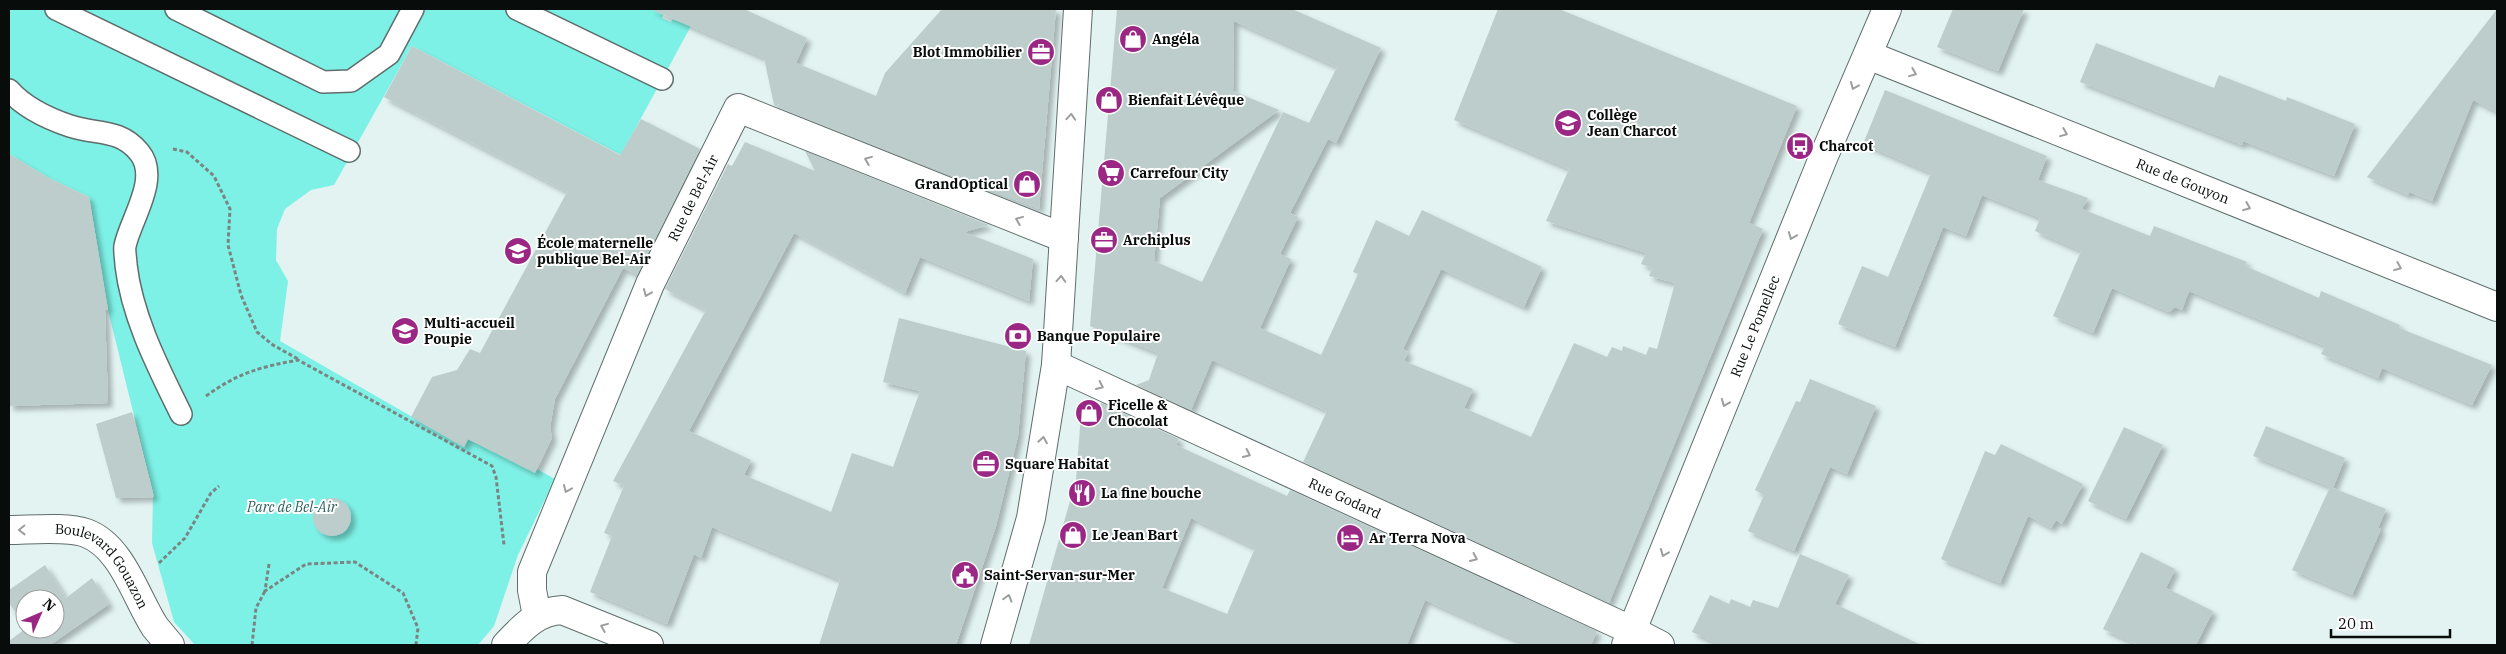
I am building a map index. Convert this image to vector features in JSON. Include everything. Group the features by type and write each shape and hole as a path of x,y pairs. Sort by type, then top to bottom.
{"street":[{"path":"994,645 1030,518 1056,365 1078,9"},
{"name":"Rue Le Pomellec","path":"1630,638 1823,158 1887,9"},
{"name":"Rue de Gouyon","path":"1868,55 2497,307"},
{"name":"Rue de Bel-Air","path":"537,616 532,590 532,572 650,284 738,108 1064,238"},
{"name":"Rue Godard","path":"1056,365 1630,638 1660,645"},
{"name":"Boulevard Gouazon","path":"9,530 53,529 86,533 104,546 128,573 155,626 170,645"},
{"path":"506,645 537,616 549,610 562,610 649,645"}],"lane":[{"path":"56,9 349,151"},
{"path":"176,9 323,82 351,81 389,54 413,9"},
{"path":"517,9 662,79"},
{"path":"9,90 19,102 71,126 118,135 140,153 148,176 139,210 124,247 129,286 154,358 181,414"}],"path":[{"path":"170,148 187,152 214,176 230,209 228,245 241,294 257,332 298,360 492,466 496,477 501,527"},
{"path":"181,414 225,382 256,368 298,360"},
{"path":"128,573 158,564 185,538 211,493 219,486"},
{"path":"265,591 306,564 355,562 403,593 418,628 416,645"},
{"path":"252,645 256,608 265,591 269,564"}],"green space":[{"name":"Parc de Bel-Air","path":"9,9 654,9 664,13 662,18 671,22 673,19 691,26 621,155 412,46 334,185 311,190 285,209 277,229 276,260 288,281 280,341 463,446 468,439 535,472 537,469 555,479 518,555 494,626 478,645 195,645 174,622 152,543 153,493 108,310 89,197 49,178 9,154"}],"building":[{"path":"650,9 744,9 807,38 796,63 876,96 885,73 942,9 1056,9 1039,209 782,109 778,103 777,107 774,105 764,58"},
{"path":"1117,9 1292,9 1381,48 1336,143 1328,139 1290,213 1298,217 1280,254 1291,259 1260,328 1321,355 1358,274 1353,272 1376,220 1409,236 1422,210 1542,267 1524,307 1441,269 1403,349 1408,352 1404,361 1473,389 1464,408 1531,437 1574,343 1607,357 1612,347 1622,351 1623,346 1646,355 1649,347 1657,349 1675,283 1649,276 1652,268 1641,264 1646,253 1546,221 1569,169 1454,120 1498,9 1559,9 1797,106 1749,223 1763,229 1609,603 1303,462 1327,411 1212,360 1191,410 1136,385 1149,380 1158,353 1090,326","holes":["1234,21 1337,67 1309,123 1283,112 1202,282 1154,261 1160,198 1279,110 1233,91"]},
{"path":"1953,9 2024,9 1998,71 1937,47"},
{"path":"2497,9 2497,112 2473,100 2432,201 2409,192 2408,195 2367,177"},
{"path":"2096,43 2214,88 2219,75 2286,101 2287,97 2355,124 2334,176 2243,141 2242,145 2080,82"},
{"path":"412,46 620,155 641,119 700,149 637,275 623,268 555,399 550,427 552,438 535,473 468,439 464,447 411,417 432,377 457,370 470,349 480,353 567,192 384,97"},
{"path":"1885,90 2047,156 2038,180 2088,198 2082,209 2150,236 2154,226 2247,262 2245,266 2319,298 2321,291 2400,325 2399,328 2492,365 2472,405 2382,368 2378,378 2321,354 2325,346 2189,291 2182,310 2175,307 2169,312 2112,288 2093,333 2053,316 2081,251 2035,231 2040,218 1982,195 1966,236 1943,227 1895,347 1838,324 1862,266 1888,277 1931,173 1863,144"},
{"path":"745,142 815,171 805,151 989,225 964,232 1033,259 1029,301 920,257 905,293 794,233 689,431 751,460 744,475 831,512 852,453 893,467 920,391 883,382 899,318 1026,351 1018,436 996,526 956,645 819,645 840,580 712,527 701,558 694,554 667,624 590,592 612,536 604,533 624,486 613,481 706,310 665,289 728,164 732,166"},
{"path":"9,154 49,178 89,197 108,310 105,310 108,403 9,406"},
{"path":"1810,379 1876,406 1847,474 1830,467 1794,551 1748,531 1764,495 1755,490 1796,401 1800,402"},
{"path":"1102,403 1179,439 1176,445 1287,496 1290,490 1597,631 1591,645 1527,645 1425,600 1407,645 1029,645 1076,480 1081,414","holes":["1191,518 1255,548 1227,614 1162,588"]},
{"path":"132,412 154,497 116,498 96,424"},
{"path":"2266,426 2345,458 2333,488 2386,509 2378,528 2381,529 2352,595 2292,570 2330,487 2253,456"},
{"path":"2124,427 2163,445 2126,519 2088,501"},
{"path":"2001,444 2083,484 2062,524 2056,520 2051,528 2028,516 2000,583 1941,559 1985,451 1995,455"},
{"path":"332,498 346,503 351,517 346,531 332,536 318,531 313,517 318,503"},
{"path":"2141,552 2175,569 2166,588 2213,611 2196,645 2138,645 2103,629"},
{"path":"1800,554 1849,575 1835,604 1921,645 1720,645 1692,632 1710,595 1729,604 1731,599 1750,607 1753,600 1778,608"},
{"path":"45,565 60,589 15,589 15,611 9,603 9,590"},
{"path":"92,578 109,604 65,635 65,596 66,598"},
{"path":"15,636 15,639 59,639 50,645 10,645 9,641"}],"place":[{"name":"Angéla","path":"1133,39"},
{"name":"Blot Immobilier","path":"1041,52"},
{"name":"Bienfait Lévêque","path":"1109,100"},
{"name":"Collège Jean Charcot","path":"1568,123"},
{"name":"Charcot","path":"1800,146"},
{"name":"Carrefour City","path":"1111,173"},
{"name":"GrandOptical","path":"1027,184"},
{"name":"Archiplus","path":"1104,240"},
{"name":"École maternelle publique Bel-Air","path":"518,251"},
{"name":"Multi-accueil Poupie","path":"405,331"},
{"name":"Banque Populaire","path":"1018,336"},
{"name":"Ficelle & Chocolat","path":"1089,413"},
{"name":"Square Habitat","path":"986,464"},
{"name":"La fine bouche","path":"1082,493"},
{"name":"Le Jean Bart","path":"1073,535"},
{"name":"Ar Terra Nova","path":"1350,538"},
{"name":"Saint-Servan-sur-Mer","path":"965,575"}]}
